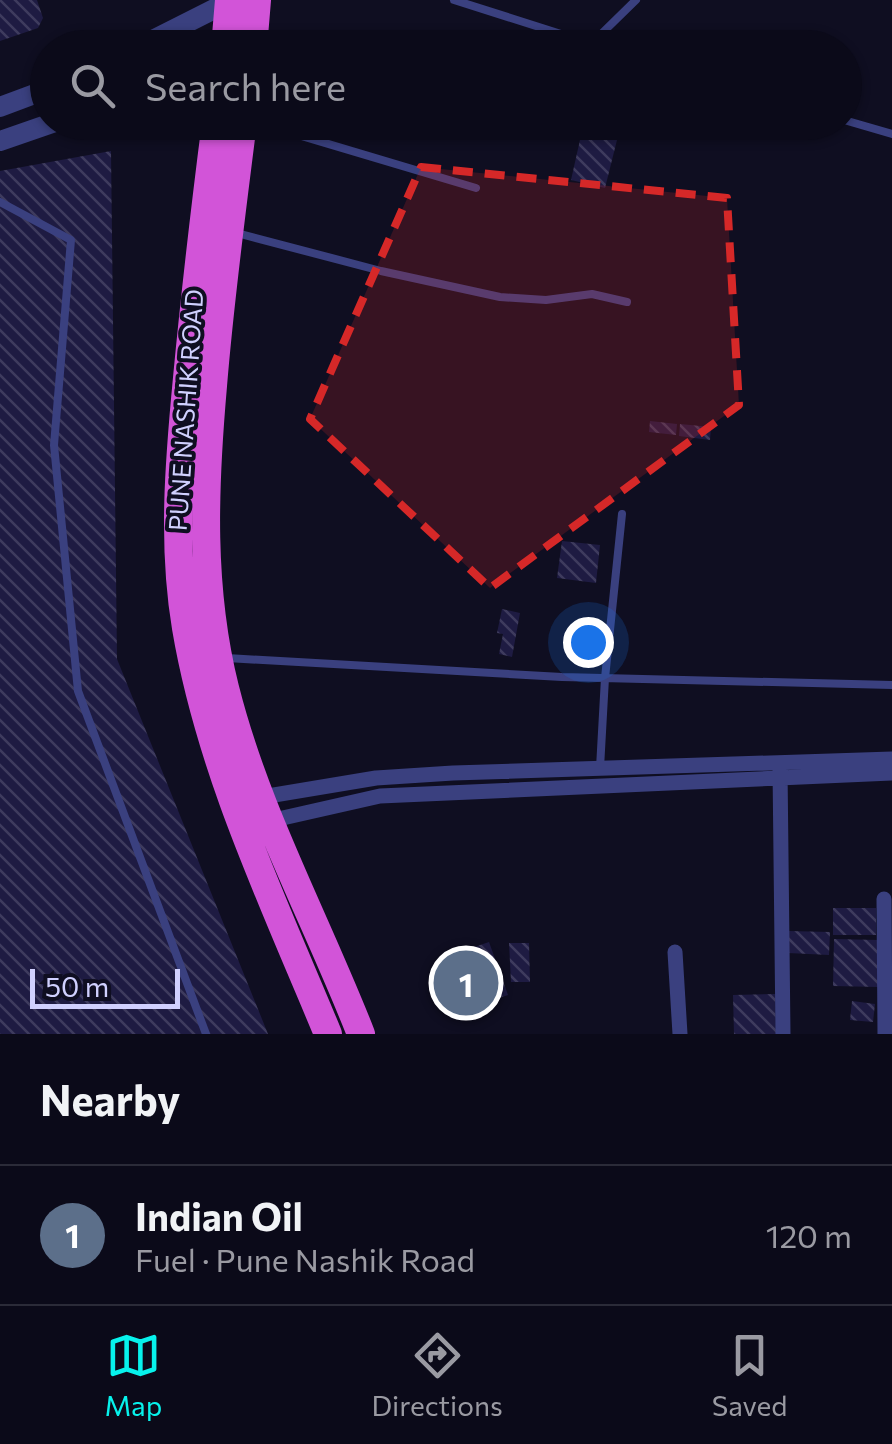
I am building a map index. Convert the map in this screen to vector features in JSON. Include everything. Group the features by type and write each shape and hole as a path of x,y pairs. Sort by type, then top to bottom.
{"highway":[{"path":"227,30 230,0"},
{"path":"254,30 258,0"},
{"name":"PUNE NASHIK ROAD","path":"214,140 182,427 179,546 185,624 196,685 238,817 328,1034"},
{"name":"PUNE NASHIK ROAD","path":"241,140 205,492 206,566 219,658 238,735 361,1034"}],"street":[{"path":"172,30 230,0"},
{"path":"0,108 30,96"},
{"path":"0,140 30,130"},
{"path":"238,817 266,809 380,796 780,770 892,758"},
{"path":"238,817 376,778 600,768 892,773"},
{"path":"780,770 783,1034"},
{"path":"884,899 885,1034"},
{"path":"675,952 680,1034"}],"lane":[{"path":"454,0 550,30"},
{"path":"605,30 636,0"},
{"path":"862,125 892,134"},
{"path":"315,140 476,188"},
{"path":"0,202 71,240 54,445 78,691 206,1034"},
{"path":"229,231 381,272 500,297 546,300 592,294 627,302"},
{"path":"600,768 604,678 622,514"},
{"path":"219,658 604,678 892,685"}],"highlighted area":[{"path":"421,167 727,198 739,405 490,588 310,419"}],"building":[{"path":"0,0 37,0 43,18 38,28 0,41"},
{"path":"580,140 617,140 605,188 571,180"},
{"path":"111,151 117,659 268,1034 0,1034 0,171"},
{"path":"650,421 677,424 676,435 649,432"},
{"path":"680,424 711,427 710,440 679,436"},
{"path":"562,541 600,545 596,583 557,578"},
{"path":"502,609 520,613 512,657 499,654 503,634 497,633"},
{"path":"833,908 876,908 876,935 833,935"},
{"path":"789,931 830,932 829,955 788,953"},
{"path":"834,939 879,940 878,987 833,986"},
{"path":"489,942 508,995 463,1010 445,957"},
{"path":"509,943 529,943 530,982 511,982"},
{"path":"775,994 776,1034 734,1034 733,995"},
{"path":"852,1001 875,1004 873,1022 850,1020"}],"place":[{"name":"Indian Oil","path":"466,983"}]}
